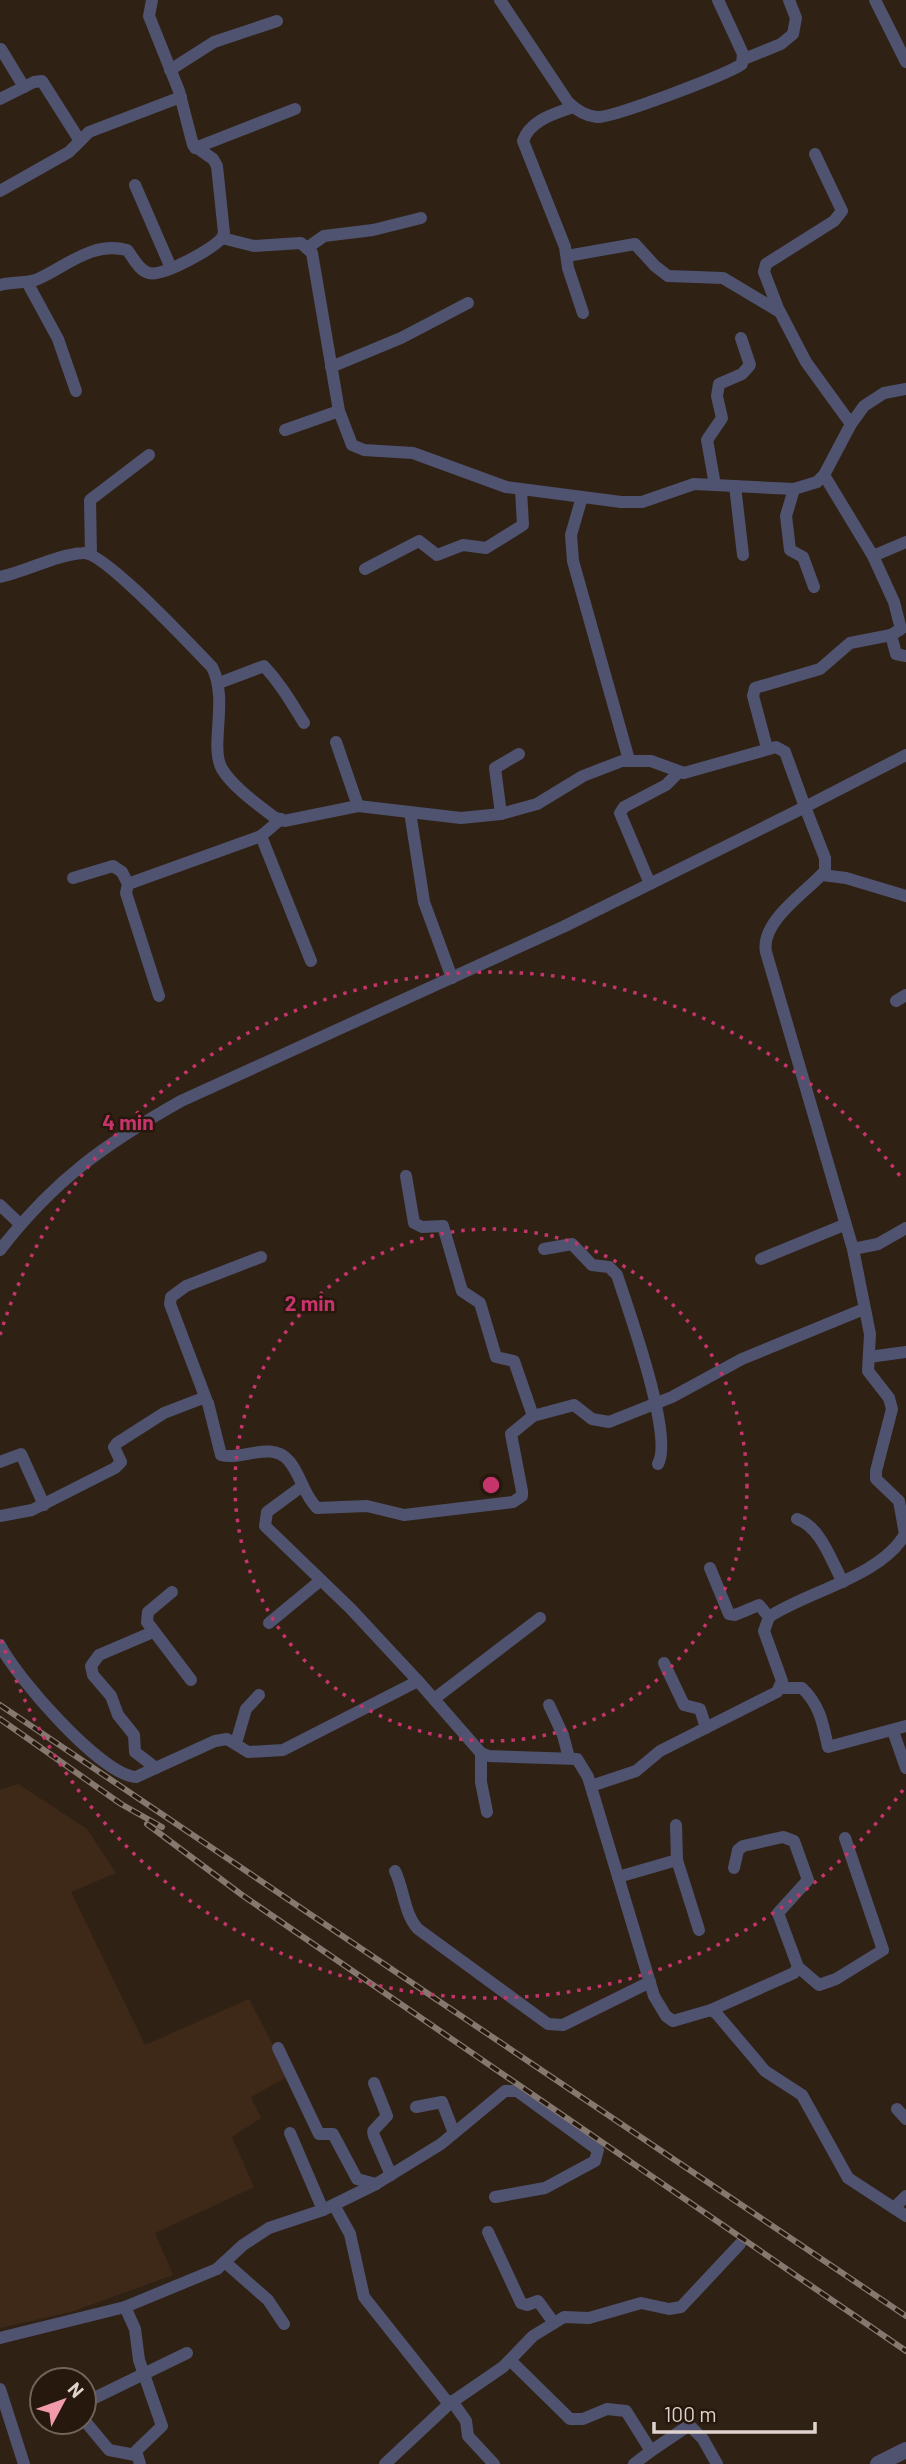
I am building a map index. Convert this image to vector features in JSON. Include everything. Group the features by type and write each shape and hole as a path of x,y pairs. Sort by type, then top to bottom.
{"street":[{"path":"152,0 149,16 181,97 195,148 213,159 217,166 222,238"},
{"path":"500,0 573,107 588,115 612,115 712,79 738,67 744,60 780,44 793,34 796,18 789,0"},
{"path":"718,0 744,60"},
{"path":"875,0 906,62"},
{"path":"170,70 214,42 277,21"},
{"path":"1,50 24,87"},
{"path":"0,99 38,80 46,84 80,141"},
{"path":"0,191 69,152 89,132 181,97"},
{"path":"573,107 542,119 527,132 523,141 567,256 583,313"},
{"path":"195,148 295,109"},
{"path":"815,153 842,211 834,221 766,264 764,272 779,312 806,362 851,424"},
{"path":"135,185 171,268"},
{"path":"307,248 324,236 373,230 421,218"},
{"path":"0,285 27,282 57,270 81,255 114,248 127,250 150,274 171,268 222,238 254,246 295,242 307,248 315,261 339,411 349,442 359,448 404,450 486,482 521,490 633,503 687,485 794,489 817,482 824,475 851,424 872,399 884,393 906,389"},
{"path":"567,256 635,244 668,276 723,278 779,312"},
{"path":"27,282 58,339 76,391"},
{"path":"331,366 401,338 468,303"},
{"path":"715,485 707,440 721,421 717,396 719,384 742,374 750,365 741,338"},
{"path":"285,430 339,411"},
{"path":"91,554 90,500 149,455"},
{"path":"767,748 753,696 755,688 820,669 850,643 900,631 894,602 873,556 824,475"},
{"path":"735,486 743,555"},
{"path":"794,489 786,516 790,550 803,558 814,587"},
{"path":"365,569 419,541 438,555 463,545 486,548 523,525 521,490"},
{"path":"582,497 571,535 573,561 629,760"},
{"path":"873,556 906,542"},
{"path":"0,577 83,553 91,554 136,592 212,667 219,683 218,755 223,770 262,808 281,819"},
{"path":"891,635 895,654 906,656"},
{"path":"219,683 264,666 275,682 285,688 304,723"},
{"path":"336,742 358,806"},
{"path":"128,884 261,836 281,819 358,806 461,818 501,814 537,804 583,776 629,760 651,761 679,772 695,771 767,748 782,749 825,858 825,871 792,901 767,933 764,945 853,1249 870,1334 871,1378 889,1398 892,1409 876,1479 899,1502 905,1534 895,1547 843,1582 769,1617 764,1631 782,1682 781,1688"},
{"path":"501,814 495,768 519,754"},
{"path":"0,1250 20,1224 69,1174 125,1133 263,1062 452,978 650,884 906,755"},
{"path":"650,884 620,813 624,807 666,785 679,772"},
{"path":"410,812 424,902 452,978"},
{"path":"261,836 311,961"},
{"path":"73,878 113,866 122,872 128,884 126,893 159,996"},
{"path":"822,875 846,878 906,896"},
{"path":"406,1175 415,1223 422,1227 443,1226 462,1291 480,1303 496,1357 514,1361 533,1416"},
{"path":"0,1205 20,1224"},
{"path":"761,1259 844,1225"},
{"path":"853,1249 877,1244 906,1228"},
{"path":"544,1249 572,1244 592,1265 614,1269 655,1403 663,1447 658,1464"},
{"path":"261,1257 186,1286 171,1297 170,1304 206,1399 221,1455 260,1452 282,1455 293,1466 301,1487 312,1504 322,1510 368,1506 404,1516 513,1503 522,1496 522,1491 511,1434 533,1416 574,1405 592,1419 609,1422 655,1403 742,1359 864,1309"},
{"path":"869,1357 906,1352"},
{"path":"0,1516 23,1513 44,1505 119,1465 120,1459 115,1445 148,1422 174,1409 206,1399"},
{"path":"0,1462 21,1454 44,1505"},
{"path":"301,1487 267,1512 265,1526 418,1681 481,1753 509,1758 577,1759 591,1786 650,1982 660,2006 673,2021 711,2010 793,1973 799,1967"},
{"path":"797,1519 810,1525 817,1534 843,1582"},
{"path":"710,1568 729,1614 759,1605 769,1617"},
{"path":"269,1623 321,1580"},
{"path":"172,1592 148,1612 148,1622 191,1680"},
{"path":"434,1699 540,1618"},
{"path":"153,1632 99,1655 91,1666 93,1675 111,1696 118,1715 134,1735 135,1752 156,1768"},
{"path":"0,1645 40,1701 114,1770 136,1777 215,1741 227,1739 248,1752 283,1750 418,1681"},
{"path":"664,1663 682,1702 687,1707 700,1709 706,1728"},
{"path":"591,1786 626,1776 660,1751 743,1712 781,1688 802,1688 808,1693 821,1710 828,1747 906,1726"},
{"path":"236,1743 246,1709 259,1696"},
{"path":"549,1705 563,1735 569,1758"},
{"path":"893,1731 906,1768"},
{"path":"481,1753 481,1782 487,1812"},
{"path":"676,1825 677,1860 699,1930"},
{"path":"734,1868 738,1850 743,1846 783,1837 794,1841 808,1880 778,1913 799,1967 819,1985 836,1979 883,1950 845,1838"},
{"path":"618,1877 677,1860"},
{"path":"395,1871 406,1896 409,1916 418,1928 548,2024 563,2025 650,1982"},
{"path":"711,2010 765,2071 802,2095 848,2178 906,2216"},
{"path":"278,2048 319,2134 333,2134 357,2179 376,2184"},
{"path":"374,2083 387,2116 373,2130 374,2136 391,2175"},
{"path":"0,2338 125,2307 226,2263 243,2245 269,2228 329,2207 391,2175 454,2133 501,2094 510,2090 598,2150 595,2161 553,2185 495,2197"},
{"path":"416,2106 442,2102 454,2133"},
{"path":"290,2133 329,2207 350,2234 364,2297 466,2420 468,2436 494,2464"},
{"path":"894,2208 906,2196"},
{"path":"488,2232 521,2303 525,2305 538,2301 554,2323"},
{"path":"384,2464 450,2402 510,2360 533,2336 554,2323 569,2316 589,2318 641,2303 669,2309 681,2307 740,2244"},
{"path":"226,2263 268,2300 284,2323"},
{"path":"97,2436 108,2450 138,2459 162,2426 144,2373 135,2329 125,2307"},
{"path":"98,2396 187,2353"},
{"path":"510,2360 570,2418 583,2419 611,2409 629,2412 651,2451"},
{"path":"0,2389 24,2464"},
{"path":"634,2464 685,2428 691,2427 703,2439 717,2464"},
{"path":"878,2464 906,2450"}],"shaded area":[{"path":"18,1784 87,1829 116,1873 71,1892 145,2045 249,1999 289,2076 251,2097 261,2118 232,2137 254,2187 155,2233 173,2275 71,2312 0,2328 0,1790"}],"railway":[{"path":"0,1705 906,2316"},
{"path":"0,1719 121,1804 162,1827"},
{"path":"147,1824 242,1895 906,2351"}]}
